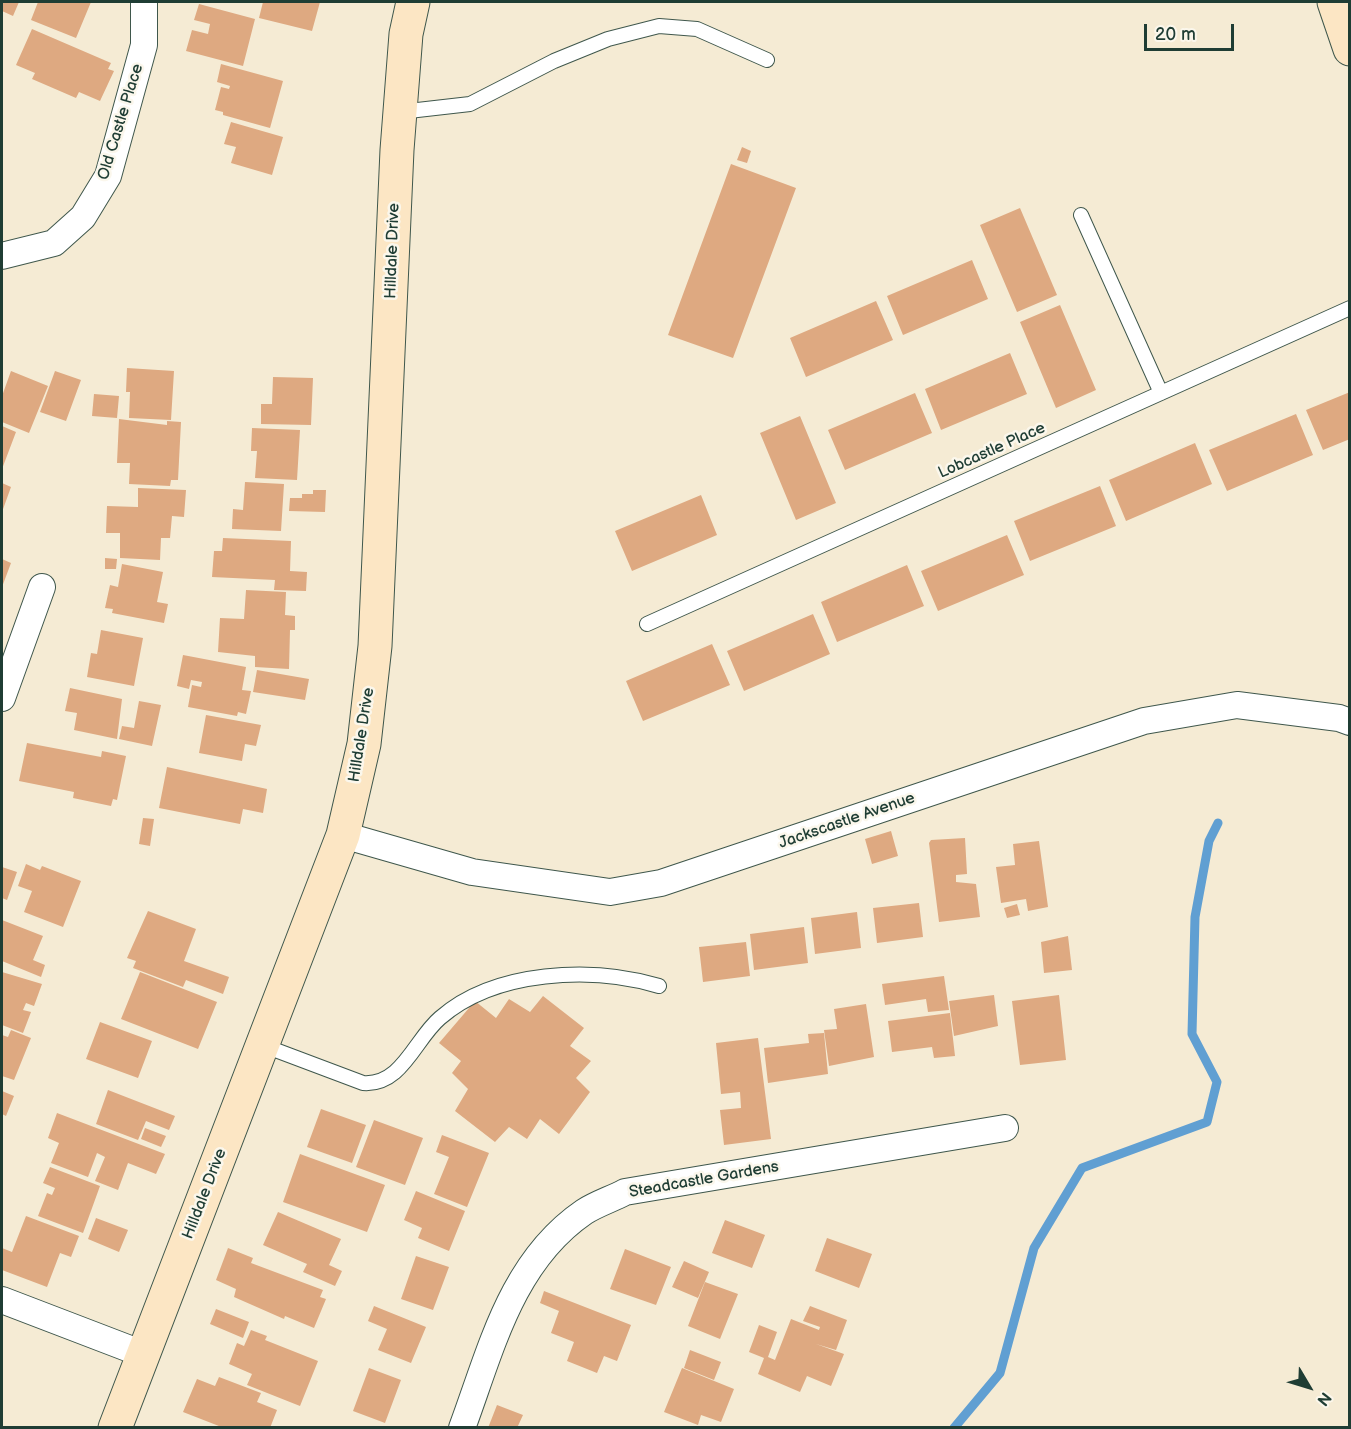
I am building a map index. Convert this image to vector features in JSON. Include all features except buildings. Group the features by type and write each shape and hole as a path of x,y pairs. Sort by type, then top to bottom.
{"street":[{"name":"Old Castle Place","path":"2,256 54,243 83,217 108,176 144,45 144,2"},
{"name":"Hilldale Drive","path":"115,1428 343,835 364,744 375,646 400,112 406,34 413,2"},
{"path":"1334,2 1350,49"},
{"path":"2,698 42,587"},
{"name":"Jackscastle Avenue","path":"343,835 472,872 610,892 662,883 1144,721 1237,705 1340,718 1350,722"},
{"name":"Steadcastle Gardens","path":"462,1428 510,1298 548,1243 585,1212 625,1192 1005,1128"},
{"path":"2,1300 143,1354"}],"lane":[{"path":"400,112 470,105 565,57 608,39 658,26 697,29 767,60"},
{"path":"1080,215 1161,393"},
{"name":"Lobcastle Place","path":"648,624 1350,308"},
{"path":"262,1045 363,1083 376,1084 387,1079 402,1064 439,1018 466,1000 499,986 567,975 630,978 659,986"}],"waterway":[{"path":"954,1428 1000,1373 1034,1248 1082,1168 1207,1122 1217,1082 1192,1034 1195,917 1209,841 1218,823"}]}
